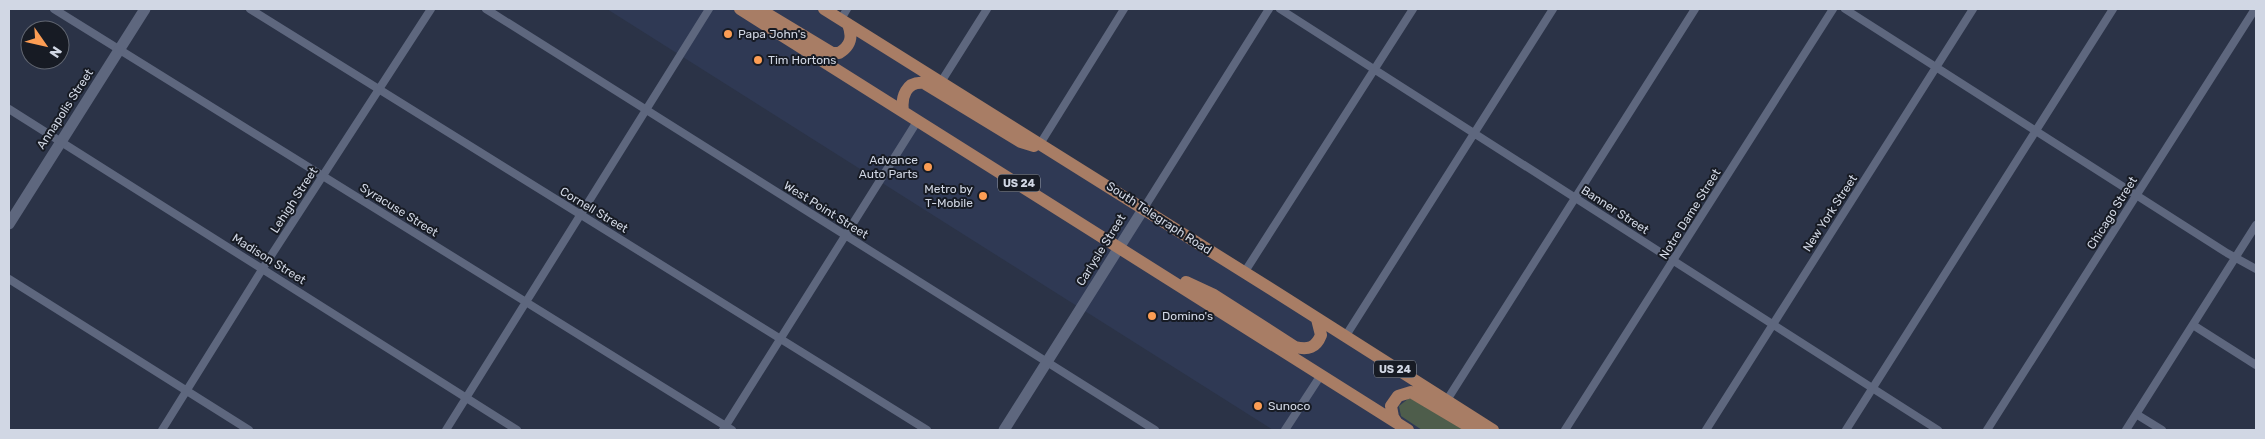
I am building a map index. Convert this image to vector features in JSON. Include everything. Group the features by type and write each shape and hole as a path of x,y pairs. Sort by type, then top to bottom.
{"main road":[{"name":"US 24","path":"740,9 1403,427"},
{"path":"759,9 832,53 839,53 848,46 851,37 845,17"},
{"name":"South Telegraph Road","path":"824,9 845,17 941,82 1494,430"},
{"path":"903,111 902,98 904,92 911,86 924,84 1021,142 1052,152"},
{"path":"1168,278 1193,284 1295,347 1305,349 1316,345 1321,335 1317,319"},
{"path":"1403,427 1393,417 1391,406 1398,396 1411,392 1475,430"}],"street":[{"name":"Syracuse Street","path":"54,9 323,175 727,429"},
{"name":"Annapolis Street","path":"9,224 145,9"},
{"name":"Cornell Street","path":"250,9 927,430"},
{"name":"Lehigh Street","path":"162,430 263,268 431,9"},
{"name":"West Point Street","path":"486,9 1155,430"},
{"path":"446,430 709,9"},
{"path":"941,82 987,9"},
{"path":"1040,144 1124,9"},
{"name":"Carlysle Street","path":"1004,430 1269,9"},
{"name":"Banner Street","path":"1280,9 1938,430"},
{"path":"1244,274 1413,9"},
{"path":"1345,337 1554,9"},
{"path":"1447,400 1695,9"},
{"name":"Notre Dame Street","path":"1565,430 1833,9"},
{"path":"1844,9 2136,196 2256,269"},
{"name":"New York Street","path":"1706,430 1973,9"},
{"path":"1846,430 2113,9"},
{"name":"Chicago Street","path":"1987,430 2255,9"},
{"name":"Madison Street","path":"9,109 517,430"},
{"path":"727,429 780,339 918,120"},
{"path":"2126,430 2256,225"},
{"path":"9,279 249,430"},
{"path":"2193,325 2256,365"},
{"path":"1285,430 1321,375"},
{"path":"2136,414 2162,430"}],"shaded area":[{"path":"607,9 824,9 1494,430 1273,430"}],"green space":[{"path":"1408,399 1412,399 1468,430 1422,430 1401,416 1399,406"}],"place":[{"name":"Papa John's","path":"728,34"},
{"name":"Tim Hortons","path":"758,60"},
{"name":"Advance Auto Parts","path":"928,167"},
{"name":"Metro by T-Mobile","path":"983,196"},
{"name":"Domino's","path":"1152,316"},
{"name":"Sunoco","path":"1258,406"}]}
